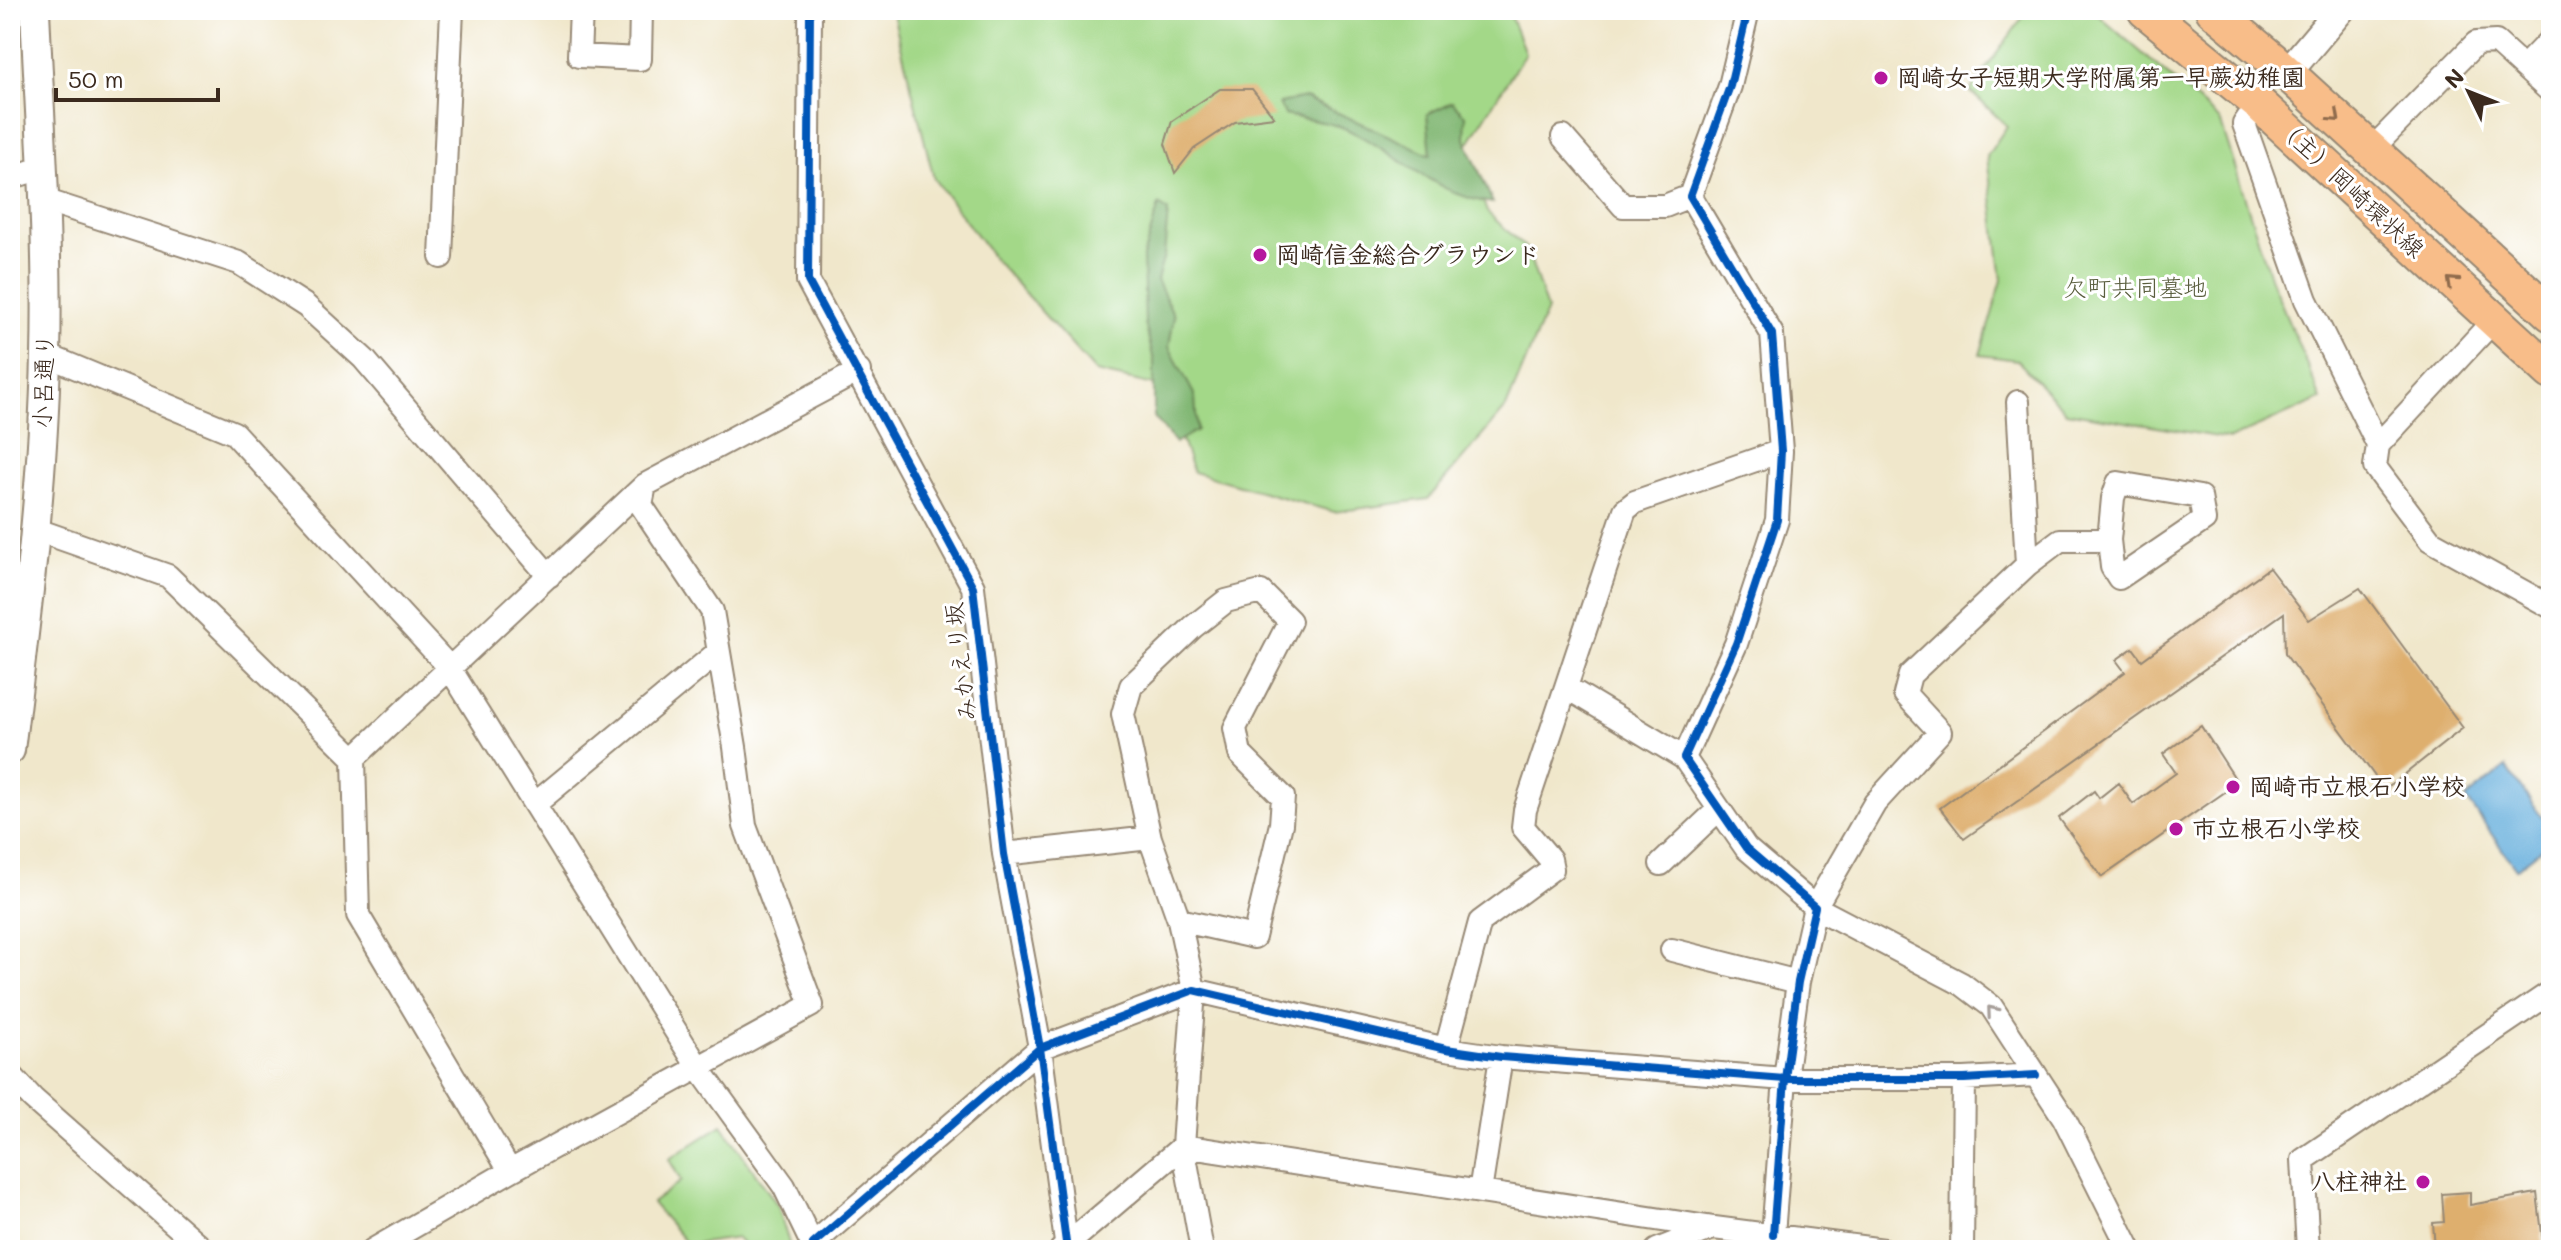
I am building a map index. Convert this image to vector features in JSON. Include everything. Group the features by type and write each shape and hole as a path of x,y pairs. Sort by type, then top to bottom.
{"main road":[{"name":"（主）岡崎環状線","path":"2145,10 2258,103 2551,372"},
{"name":"（主）岡崎環状線","path":"2213,10 2287,73 2551,314"}],"street":[{"name":"小呂通り","path":"10,750 37,530 46,355 44,200 35,10"},
{"path":"441,257 452,10"},
{"path":"581,10 579,56 640,59 641,10"},
{"name":"みかえり坂","path":"810,10 808,281 973,587 1004,854 1040,1048 1065,1249"},
{"path":"1563,137 1623,206 1665,206 1690,196 1730,86 1748,10"},
{"path":"2287,73 2340,10"},
{"path":"2524,67 2551,39"},
{"path":"2371,150 2476,43 2496,42 2551,92"},
{"path":"2258,103 2244,124 2306,300 2378,445 2375,467 2430,540 2551,607"},
{"path":"10,178 41,168"},
{"path":"1684,758 1736,644 1777,520 1781,451 1772,334 1690,196"},
{"path":"44,200 239,263 306,306 364,359 549,576"},
{"path":"2378,445 2494,320"},
{"path":"46,355 234,433 449,667 698,1067 784,1186 814,1247 1040,1048 1194,990 1446,1049 1501,1057 1785,1079 1964,1079 2036,1075"},
{"path":"354,758 645,485 859,371"},
{"path":"2018,402 2027,565"},
{"path":"1446,1049 1480,922 1552,869 1550,859 1523,827 1525,810 1625,510 1635,502 1781,451"},
{"path":"2118,483 2200,497 2204,520 2119,578 2112,567 2109,540 2113,498 2118,483"},
{"path":"373,1250 812,1005 745,826 712,611 641,505 645,485"},
{"path":"37,530 168,576 354,758 358,915 510,1171"},
{"path":"1773,1235 1785,1079 1798,982 1815,907 1875,803 1940,732 1905,694 1910,675 2027,565 2060,540 2109,540"},
{"path":"1179,920 1254,937 1281,824 1283,797 1240,754 1235,728 1290,621 1261,592 1226,601 1193,627 1131,686 1123,714 1150,838 1179,920 1194,990 1183,1146 1202,1250"},
{"path":"535,804 717,653"},
{"path":"1566,687 1684,758 1746,848 1815,907 1972,991 1991,1006 2064,1118 2130,1250"},
{"path":"1661,864 1719,809"},
{"path":"1004,854 1150,838"},
{"path":"1672,950 1798,982"},
{"path":"2308,1250 2303,1160 2551,992"},
{"path":"1480,1192 1501,1057"},
{"path":"10,1074 33,1099 204,1250"},
{"path":"1962,1250 1964,1079"},
{"path":"1065,1249 1183,1146 1714,1228 1884,1250"},
{"path":"1657,1250 1714,1228"}],"green space":[{"name":"岡崎信金総合グラウンド","path":"892,10 1508,10 1525,53 1465,149 1487,212 1527,249 1547,310 1506,408 1428,499 1334,512 1193,472 1163,387 1096,372 996,261 934,179"},
{"name":"欠町共同墓地","path":"2028,10 2092,10 2220,120 2271,279 2321,399 2230,439 2066,412 2017,360 1980,355 2002,280 1987,156 2007,126 1970,91"},
{"path":"1305,98 1431,155 1427,114 1452,102 1466,116 1465,139 1493,203 1453,192 1344,128 1284,115 1279,103"},
{"path":"1159,205 1168,211 1164,256 1157,280 1174,316 1169,347 1195,396 1197,430 1175,443 1154,417 1154,361 1145,323 1143,257"},
{"path":"20,389 10,522 12,391"},
{"path":"722,1125 778,1206 791,1250 750,1250 737,1238 688,1245 652,1203 681,1181 669,1159"}],"water":[{"path":"2506,767 2551,830 2551,841 2516,869 2466,798"}],"building":[{"path":"1220,89 1252,89 1274,117 1235,122 1194,149 1175,173 1165,144 1172,121"},
{"path":"2269,568 2309,620 2360,588 2463,728 2385,790 2285,654 2284,613 1964,839 1940,808 2125,672 2116,660 2133,648 2142,660"},
{"path":"2201,726 2238,783 2102,877 2059,818 2094,791 2099,798 2118,783 2133,804 2176,773 2163,754"},
{"path":"2470,1192 2470,1205 2537,1193 2544,1250 2502,1250 2501,1243 2435,1248 2433,1223 2444,1222 2442,1194"}],"cycle path":[{"path":"810,10 808,281 973,587 1004,854 1040,1048 1067,1250"},
{"path":"1748,10 1730,86 1690,196 1772,334 1781,451 1777,520 1736,644 1684,758 1746,848 1815,907 1798,982 1785,1079 1773,1235"},
{"path":"813,1244 1040,1048 1194,990 1446,1049 1501,1057 1785,1079 1964,1079 2036,1075"}],"place":[{"name":"岡崎女子短期大学附属第一早蕨幼稚園","path":"1881,78"},
{"name":"岡崎信金総合グラウンド","path":"1260,255"},
{"name":"岡崎市立根石小学校","path":"2233,787"},
{"name":"市立根石小学校","path":"2176,829"},
{"name":"八柱神社","path":"2423,1182"}]}
